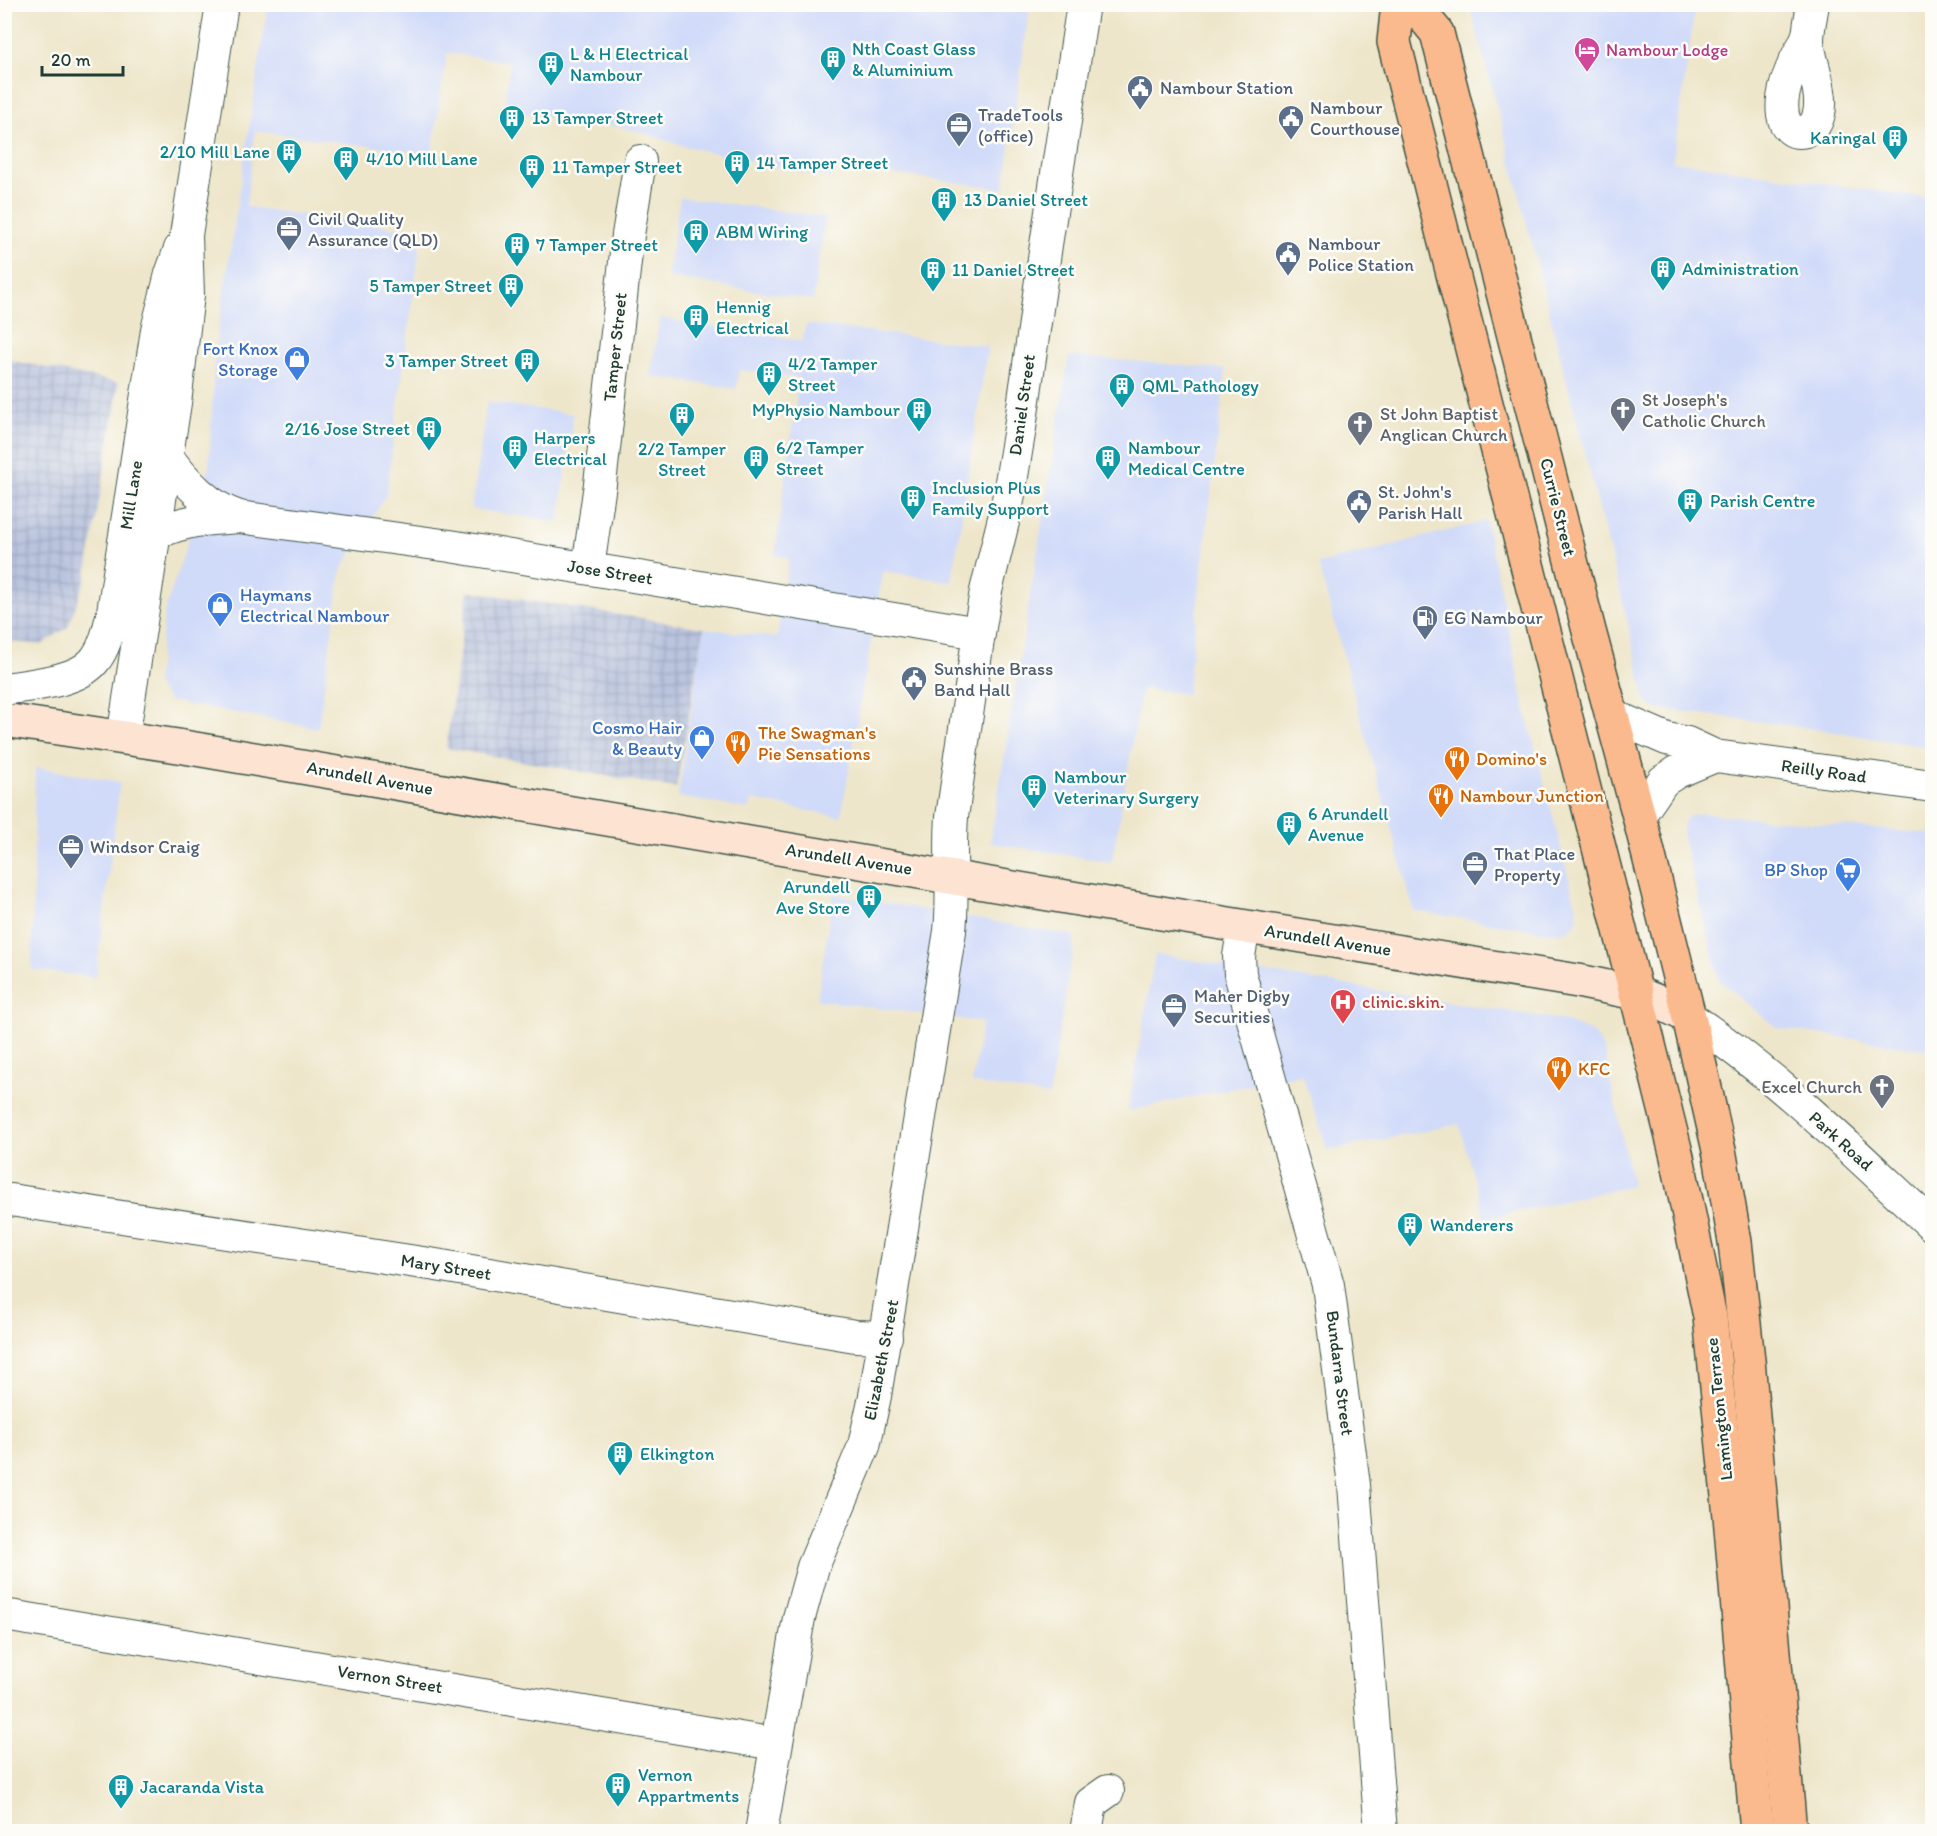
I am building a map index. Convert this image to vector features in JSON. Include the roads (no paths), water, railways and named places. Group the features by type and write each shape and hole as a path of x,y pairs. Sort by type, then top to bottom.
{"main road":[{"path":"1398,4 1394,42 1636,993"},
{"name":"Currie Street","path":"1413,4 1437,33 1689,1017"},
{"name":"Arundell Avenue","path":"4,720 1578,981 1636,993 1689,1017"},
{"name":"Lamington Terrace","path":"1636,993 1679,1168 1710,1317 1729,1504 1757,1832"},
{"name":"Lamington Terrace","path":"1689,1017 1720,1155 1735,1242 1748,1360 1790,1832"}],"street":[{"name":"Mill Lane","path":"123,738 183,343 188,295 186,235 222,4"},
{"name":"Daniel Street","path":"951,876 952,817 979,633 986,591 1009,495 1083,4"},
{"name":"Tamper Street","path":"588,568 628,235 640,161"},
{"name":"Mill Lane","path":"4,689 55,680 78,673 95,660 104,644 113,612 161,308 186,235"},
{"name":"Jose Street","path":"167,457 204,497 222,510 240,517"},
{"name":"Jose Street","path":"155,534 189,521 240,517 358,532 588,568 979,633"},
{"name":"Reilly Road","path":"1611,715 1667,739 1687,743 1715,756 1932,786"},
{"path":"1639,816 1663,781 1677,772 1715,756"},
{"name":"Elizabeth Street","path":"761,1832 799,1618 813,1568 864,1446 876,1396 950,931 951,876"},
{"name":"Bundarra Street","path":"1244,927 1239,962 1240,974 1328,1285 1354,1485 1381,1832"},
{"name":"Park Road","path":"1689,1017 1729,1045 1795,1100 1932,1225"},
{"name":"Mary Street","path":"4,1199 436,1265 855,1336 886,1337"},
{"name":"Vernon Street","path":"4,1615 775,1744"},
{"path":"1086,1832 1090,1803 1108,1791"}],"place":[{"name":"Nambour Lodge","path":"1587,73"},
{"name":"Nth Coast Glass & Aluminium","path":"833,82"},
{"name":"L & H Electrical Nambour","path":"551,87"},
{"name":"Nambour Station","path":"1140,111"},
{"name":"13 Tamper Street","path":"512,141"},
{"name":"Nambour Courthouse","path":"1291,141"},
{"name":"TradeTools (office)","path":"959,148"},
{"name":"Karingal","path":"1895,161"},
{"name":"2/10 Mill Lane","path":"289,175"},
{"name":"4/10 Mill Lane","path":"346,182"},
{"name":"14 Tamper Street","path":"737,186"},
{"name":"11 Tamper Street","path":"532,190"},
{"name":"13 Daniel Street","path":"944,223"},
{"name":"Civil Quality Assurance (QLD)","path":"289,252"},
{"name":"ABM Wiring","path":"696,255"},
{"name":"7 Tamper Street","path":"517,268"},
{"name":"Nambour Police Station","path":"1288,277"},
{"name":"Administration","path":"1663,292"},
{"name":"11 Daniel Street","path":"933,293"},
{"name":"5 Tamper Street","path":"511,309"},
{"name":"Hennig Electrical","path":"696,340"},
{"name":"Fort Knox Storage","path":"297,382"},
{"name":"3 Tamper Street","path":"527,384"},
{"name":"4/2 Tamper Street","path":"769,397"},
{"name":"QML Pathology","path":"1122,409"},
{"name":"MyPhysio Nambour","path":"919,433"},
{"name":"St Joseph's Catholic Church","path":"1623,433"},
{"name":"2/2 Tamper Street","path":"682,438"},
{"name":"St John Baptist Anglican Church","path":"1360,447"},
{"name":"2/16 Jose Street","path":"429,452"},
{"name":"Harpers Electrical","path":"515,471"},
{"name":"6/2 Tamper Street","path":"756,481"},
{"name":"Nambour Medical Centre","path":"1108,481"},
{"name":"Inclusion Plus Family Support","path":"913,521"},
{"name":"Parish Centre","path":"1690,524"},
{"name":"St. John's Parish Hall","path":"1359,525"},
{"name":"Haymans Electrical Nambour","path":"220,628"},
{"name":"EG Nambour","path":"1425,641"},
{"name":"Sunshine Brass Band Hall","path":"914,702"},
{"name":"Cosmo Hair & Beauty","path":"702,761"},
{"name":"The Swagman's Pie Sensations","path":"738,766"},
{"name":"Domino's","path":"1457,782"},
{"name":"Nambour Veterinary Surgery","path":"1034,810"},
{"name":"Nambour Junction","path":"1441,819"},
{"name":"6 Arundell Avenue","path":"1289,847"},
{"name":"Windsor Craig","path":"71,870"},
{"name":"That Place Property","path":"1475,887"},
{"name":"BP Shop","path":"1848,893"},
{"name":"Arundell Ave Store","path":"869,920"},
{"name":"clinic.skin.","path":"1343,1025"},
{"name":"Maher Digby Securities","path":"1174,1029"},
{"name":"KFC","path":"1559,1092"},
{"name":"Excel Church","path":"1882,1110"},
{"name":"Wanderers","path":"1410,1248"},
{"name":"Elkington","path":"620,1477"},
{"name":"Vernon Appartments","path":"618,1808"},
{"name":"Jacaranda Vista","path":"121,1810"}]}
